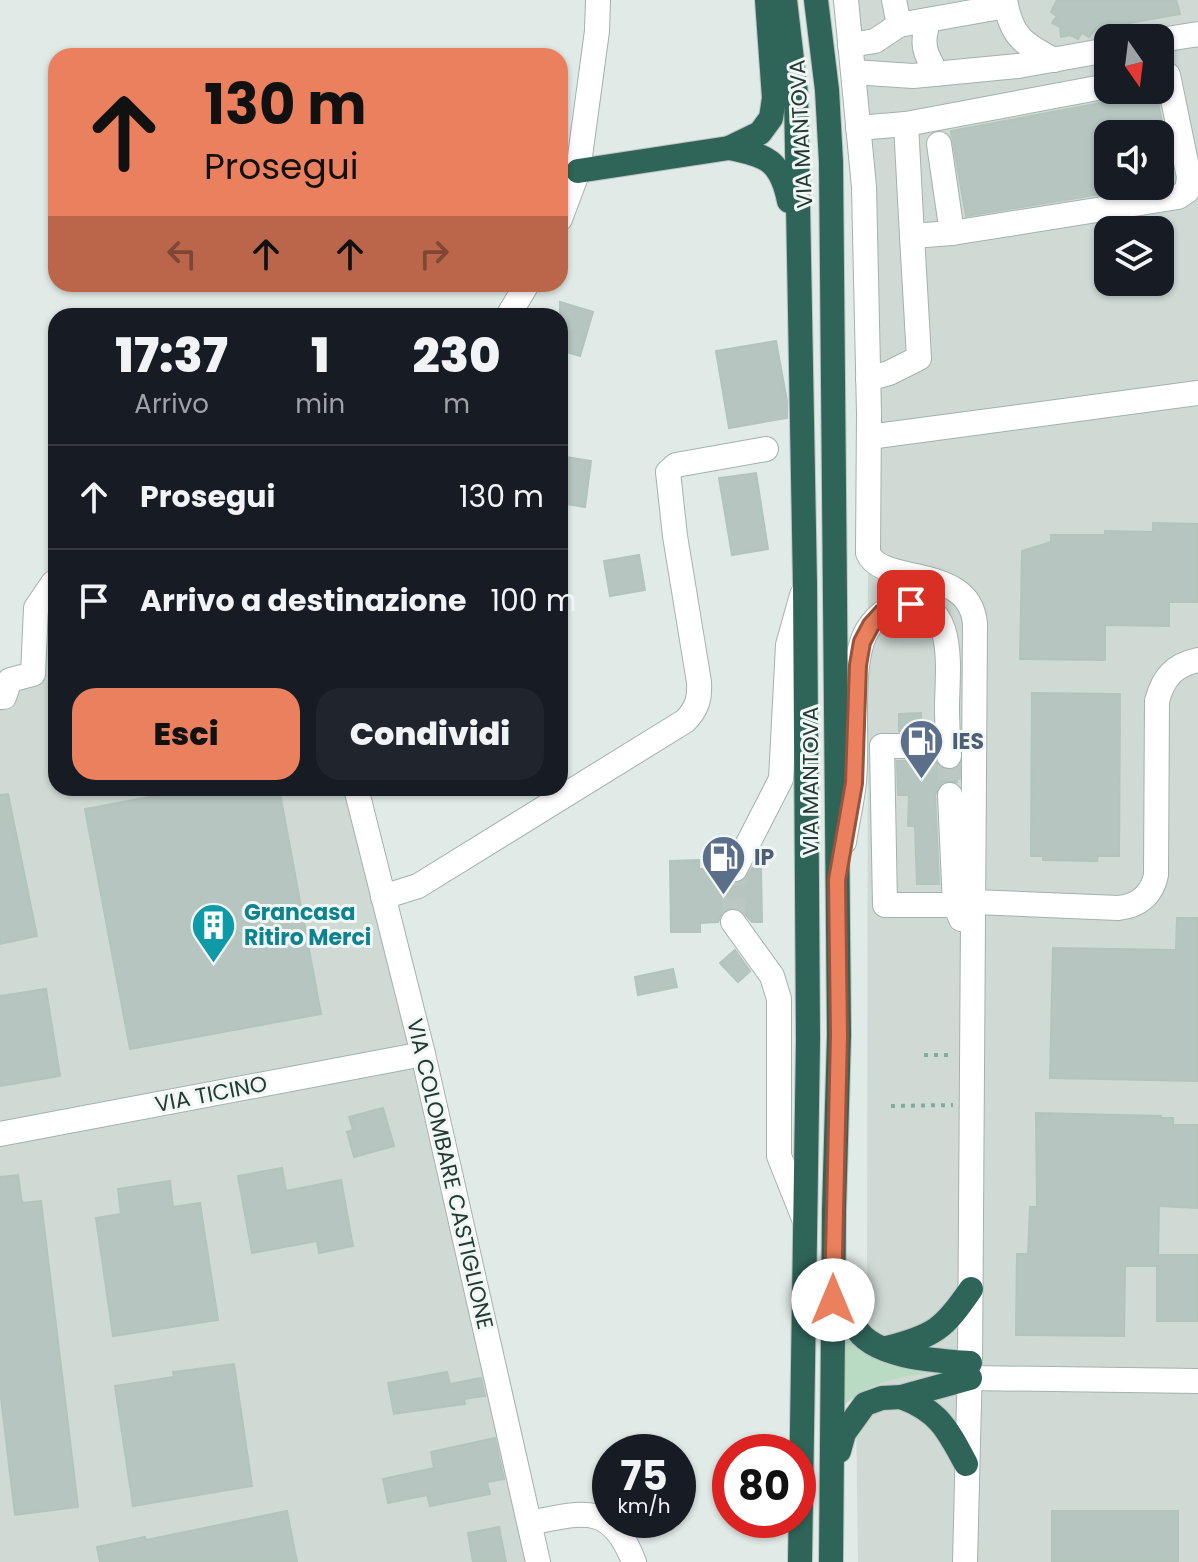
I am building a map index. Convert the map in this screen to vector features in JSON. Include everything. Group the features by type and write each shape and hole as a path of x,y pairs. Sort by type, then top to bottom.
{"highway":[{"path":"578,171 729,148 760,133 771,118 774,98 767,0"},
{"name":"VIA MANTOVA","path":"785,0 796,94 805,585 808,1024 800,1562"},
{"name":"VIA MANTOVA","path":"816,0 827,90 831,162 839,1035 831,1562"},
{"path":"729,148 753,152 770,161 781,172 798,250"},
{"path":"834,1211 845,1233 849,1312 856,1330 867,1341 897,1354 970,1370"},
{"path":"884,1348 938,1331 971,1289"},
{"path":"832,1477 844,1433 865,1404 882,1398 901,1397 970,1370"},
{"path":"901,1397 923,1406 945,1426 966,1464"}],"street":[{"path":"568,198 578,171 597,31 598,0"},
{"path":"846,0 864,187 868,553 872,562 879,567 919,575 942,584 969,602 974,613 964,903"},
{"path":"894,0 899,25"},
{"path":"850,45 875,41 899,25 1005,3 1012,30 1030,48 1054,60"},
{"path":"929,20 923,37 924,53 937,74"},
{"path":"1001,67 1012,30"},
{"path":"1174,38 1198,34"},
{"path":"853,72 913,76 1094,53"},
{"path":"858,128 906,124 1094,89"},
{"path":"912,236 952,233 1178,197 1187,191 1189,177 1174,104"},
{"path":"868,379 889,373 919,358 906,124"},
{"path":"939,144 952,233"},
{"path":"869,437 1198,393"},
{"path":"568,793 685,721 693,713 699,695 668,472 676,465 766,449"},
{"path":"735,869 781,779 788,645 805,585"},
{"path":"0,697 4,697 10,680 33,674 36,608 48,590"},
{"path":"837,880 854,783 858,665 862,642 877,619 896,605 925,607 937,618 946,637 949,655 949,751 882,746 885,905 964,903 1118,908 1131,906 1145,897 1153,887 1156,875 1157,701 1168,675 1180,665 1198,660"},
{"path":"950,795 971,946 971,1289 965,1562"},
{"name":"VIA COLOMBARE CASTIGLIONE","path":"358,796 423,1054 538,1562"},
{"path":"383,897 418,886 564,796"},
{"path":"733,922 772,976 779,999 779,1156 805,1222"},
{"name":"VIA TICINO","path":"0,1134 423,1054"},
{"path":"970,1370 1198,1381"},
{"path":"530,1523 582,1513 598,1516 616,1528 634,1562"}],"path":[{"path":"891,1106 971,1105"}],"shaded area":[{"path":"846,0 1198,0 1198,1562 858,1562 856,1413 867,1341 868,553"},
{"path":"48,593 48,796 358,796 538,1562 0,1562 0,697 33,673 36,608"}],"green space":[{"path":"845,1330 941,1371 876,1385 843,1407"}],"building":[{"path":"1057,0 1176,0 1180,14 1124,24 1094,24 1094,31 1089,37 1082,33 1078,39 1070,35 1061,37 1060,27 1052,23 1057,16 1051,12"},
{"path":"1095,104 1158,104 1161,120 1094,120 1094,195 966,216 951,131"},
{"path":"560,302 593,312 580,356 568,352 568,308 560,308"},
{"path":"776,341 787,401 787,418 729,428 716,351"},
{"path":"568,457 591,461 585,507 568,504"},
{"path":"756,473 768,549 732,555 719,478"},
{"path":"1153,523 1198,524 1198,602 1169,602 1169,626 1105,625 1105,660 1020,659 1022,551 1051,542 1051,535 1105,535 1105,531 1153,532"},
{"path":"639,555 645,590 610,596 604,561"},
{"path":"1032,693 1120,694 1119,856 1098,856 1097,861 1043,860 1043,856 1031,856"},
{"path":"921,713 922,731 899,731 899,714"},
{"path":"897,761 935,761 943,770 957,769 957,782 943,782 935,795 939,884 917,884 915,826 908,826 909,795 898,795"},
{"path":"8,794 37,936 0,944 0,795"},
{"path":"155,796 280,796 321,1014 130,1049 85,809"},
{"path":"699,860 699,869 720,869 723,878 735,884 744,881 752,868 761,868 762,922 752,922 740,909 731,907 724,910 718,922 700,923 700,932 671,932 670,861"},
{"path":"1177,918 1198,918 1198,1081 1050,1078 1053,948 1176,950"},
{"path":"735,950 750,971 738,982 720,963"},
{"path":"673,969 677,987 638,995 635,977"},
{"path":"46,989 60,1076 0,1086 0,996"},
{"path":"383,1108 394,1146 354,1157 347,1132 353,1130 349,1117"},
{"path":"1036,1113 1161,1116 1173,1118 1173,1125 1198,1125 1198,1208 1159,1206 1158,1255 1198,1255 1197,1321 1157,1321 1157,1266 1125,1266 1124,1336 1016,1335 1017,1254 1028,1254 1030,1207 1037,1207"},
{"path":"282,1168 286,1191 341,1180 353,1246 319,1253 317,1241 252,1253 238,1176"},
{"path":"18,1175 22,1203 41,1201 78,1507 15,1515 0,1389 0,1177"},
{"path":"170,1181 173,1207 200,1203 218,1320 113,1336 96,1218 121,1214 118,1189"},
{"path":"234,1364 252,1486 133,1506 115,1386 174,1377 173,1372"},
{"path":"447,1372 450,1384 481,1378 485,1396 464,1399 465,1404 394,1414 388,1383"},
{"path":"495,1438 504,1479 487,1482 490,1494 430,1506 427,1495 388,1503 383,1479 434,1468 431,1452"},
{"path":"287,1511 297,1562 100,1562 97,1547"},
{"path":"1052,1511 1178,1511 1178,1562 1052,1562"},
{"path":"499,1527 506,1562 473,1562 468,1533"}],"tunnel":[{"path":"949,756 950,795"},
{"path":"733,922 735,869"}],"place":[{"name":"IES","path":"921,780"},
{"name":"IP","path":"723,896"},
{"name":"Grancasa Ritiro Merci","path":"213,964"}],"route":[{"path":"833,1300 839,1035 837,880 854,783 858,665 862,642 871,625 882,613 896,605 911,604"}]}
